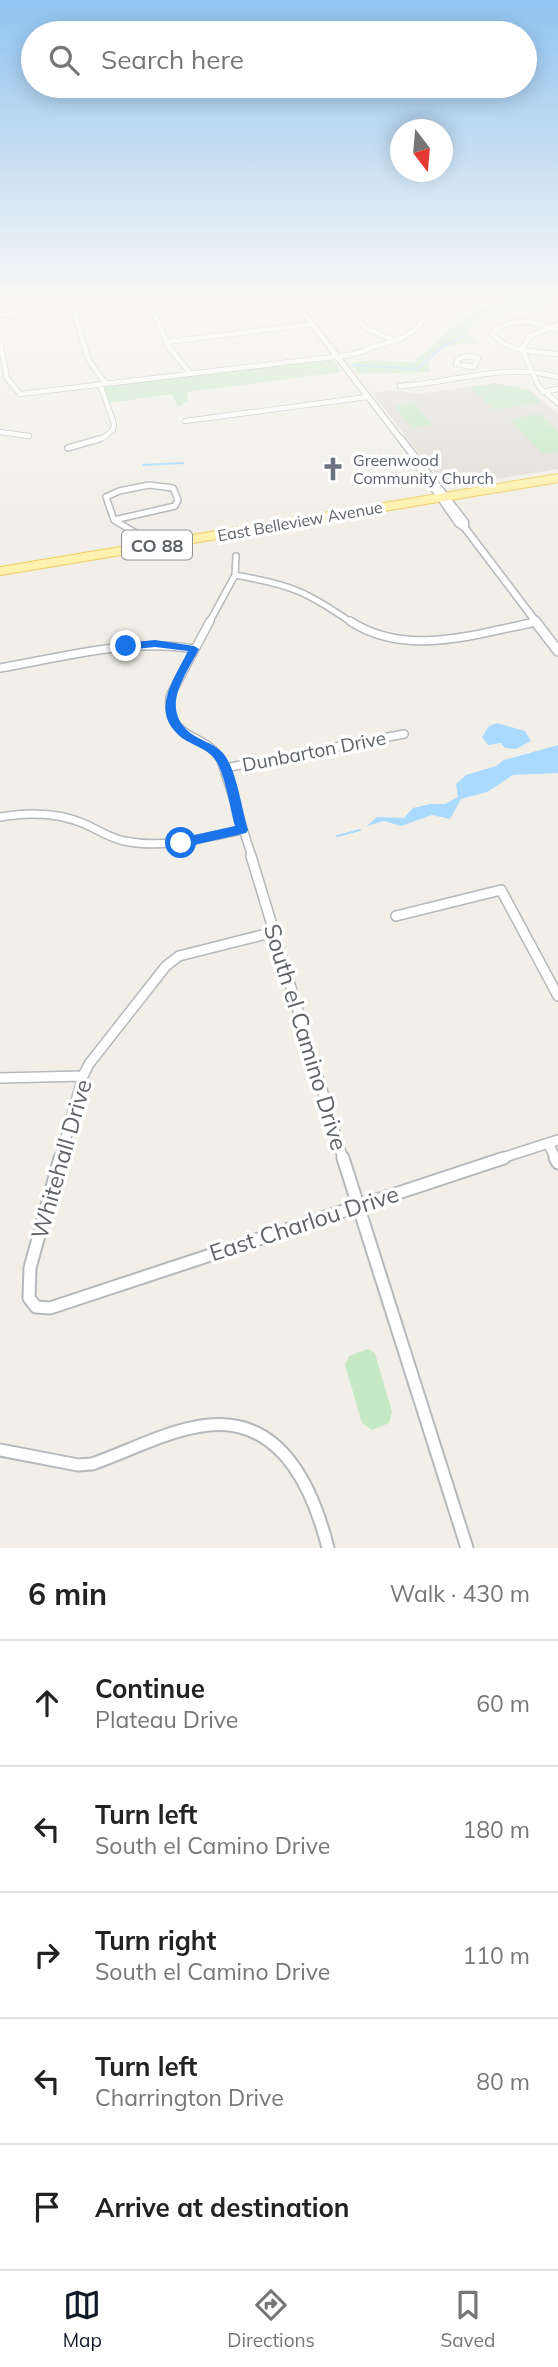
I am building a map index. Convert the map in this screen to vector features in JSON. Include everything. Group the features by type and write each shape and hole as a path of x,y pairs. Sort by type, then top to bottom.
{"main road":[{"name":"East Belleview Avenue","path":"0,565 558,476"},
{"name":"East Belleview Avenue","path":"0,571 441,495"}],"street":[{"path":"5,371 18,394 204,371"},
{"path":"68,448 103,438 113,430 114,424 103,384 96,371"},
{"path":"348,371 419,464 417,467 441,495 458,523 465,528 558,651"},
{"path":"477,371 481,377"},
{"path":"531,372 543,392 558,403"},
{"path":"400,386 531,372 558,377"},
{"path":"543,392 558,389"},
{"path":"185,421 368,397"},
{"path":"0,432 29,436"},
{"path":"114,520 175,506 178,500 173,488 160,485 111,493 106,499 114,520 134,532 139,543"},
{"name":"South el Camino Drive","path":"236,556 235,576 170,696 170,715 184,734 215,751 225,768 358,1205 467,1548"},
{"path":"235,576 294,587 321,601 357,627 395,640 425,641 536,622"},
{"path":"0,668 140,644 165,644 194,649"},
{"name":"Dunbarton Drive","path":"225,768 404,734"},
{"path":"0,817 32,813 62,816 122,841 152,845 181,843 242,830"},
{"path":"396,916 501,890 558,996"},
{"name":"Whitehall Drive","path":"51,1308 36,1307 29,1298 30,1268 83,1076 113,1030 166,966 179,956 274,932"},
{"path":"0,1078 83,1076"},
{"path":"553,1142 558,1163"},
{"name":"East Charlou Drive","path":"51,1308 553,1142"},
{"path":"0,1450 78,1465 92,1464 208,1425 239,1426 275,1444 302,1475 317,1504 328,1548"}],"shaded area":[{"path":"497,383 530,390 558,414 558,469 446,487 372,393 398,390 416,394"}],"green space":[{"path":"220,371 342,372 187,392 188,401 178,407 172,394 108,403 104,386"},
{"path":"357,371 429,371 429,372 359,374"},
{"path":"495,384 528,390 542,402 494,410 470,387"},
{"path":"415,403 432,425 412,428 395,406"},
{"path":"539,414 558,432 558,451 543,454 510,419"},
{"path":"368,1349 375,1353 392,1412 389,1423 372,1430 362,1423 345,1365 349,1356"}],"water":[{"path":"497,723 525,731 531,741 516,749 505,748 501,743 488,745 482,737 489,726"},
{"path":"558,745 558,773 513,775 487,792 461,799 450,819 432,815 401,826 384,821 367,826 377,817 404,818 413,808 445,804 458,797 456,784 466,775 496,766 504,760"}],"waterway":[{"path":"143,465 183,463"},
{"path":"337,836 360,830"}],"place":[{"name":"Greenwood Community Church","path":"333,469"}],"route":[{"path":"126,646 155,643 194,649 172,690 168,709 178,729 210,747 218,755 225,768 242,830 181,843"}]}
